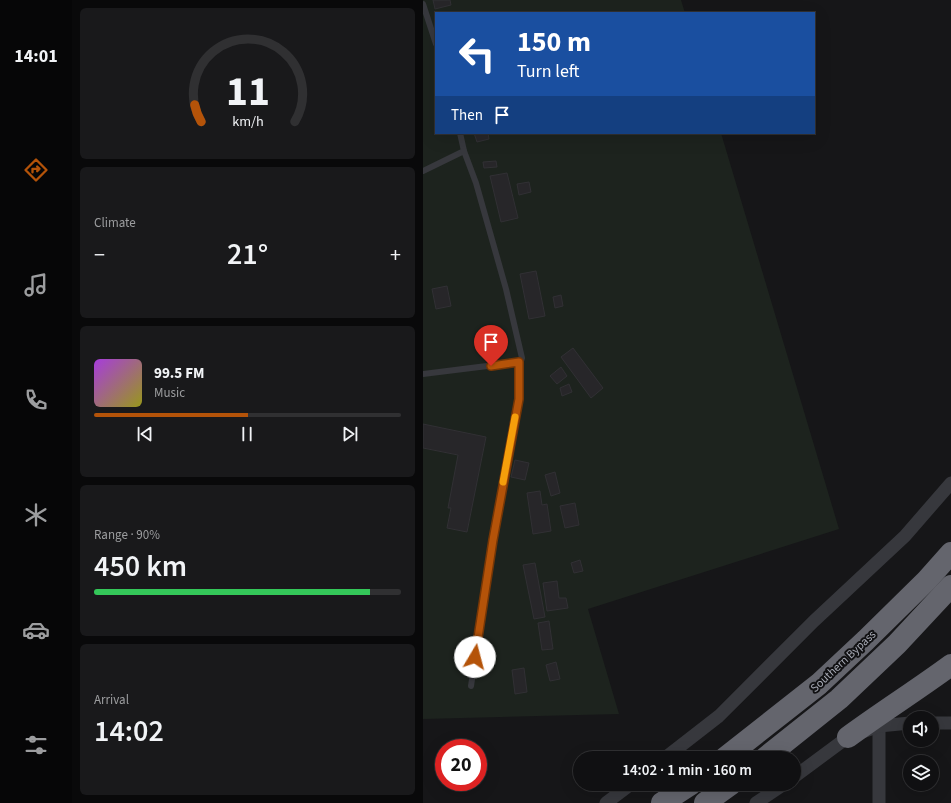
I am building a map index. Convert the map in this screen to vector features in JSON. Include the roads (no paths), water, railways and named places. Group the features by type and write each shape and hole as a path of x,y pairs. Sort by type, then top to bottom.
{"highway":[{"name":"Southern Bypass","path":"734,751 819,684 927,580 951,553"},
{"name":"Southern Bypass","path":"774,751 839,699 897,644 951,586"},
{"path":"848,737 926,684 951,665"},
{"path":"662,803 680,791"},
{"path":"705,803 721,791"}],"street":[{"path":"674,751 719,716 814,621 905,536 951,483"},
{"path":"939,723 951,723"},
{"path":"801,772 848,737 879,726 903,724"},
{"path":"879,726 879,803"},
{"path":"606,803 622,791"},
{"path":"756,803 774,791"}],"lane":[{"path":"423,4 435,41"},
{"path":"460,134 464,151 476,183 506,290 522,358 519,362 519,399 493,540 471,686"},
{"path":"423,171 464,151"},
{"path":"423,374 519,362"}]}
